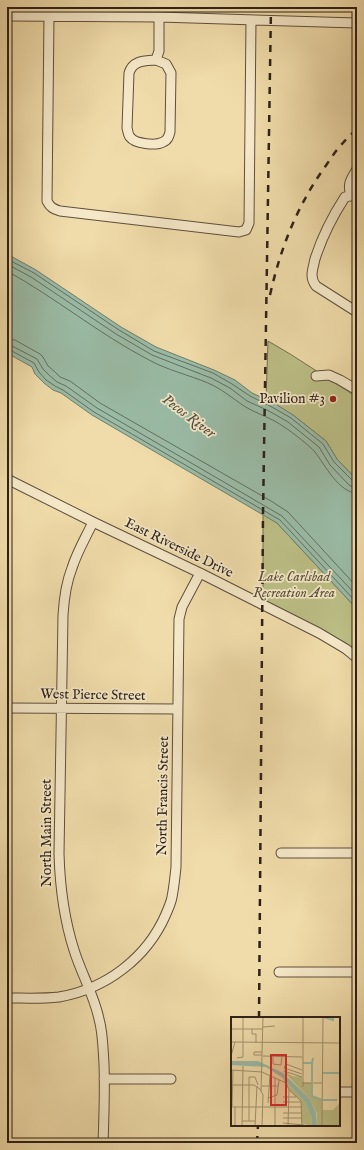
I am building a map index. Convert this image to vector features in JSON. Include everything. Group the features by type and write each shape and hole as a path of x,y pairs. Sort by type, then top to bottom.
{"street":[{"path":"7,16 159,17 357,23"},
{"path":"49,16 47,201 49,205 53,209 60,211 239,232 246,230 249,223 251,20"},
{"path":"156,60 159,51 159,17"},
{"path":"156,60 166,64 171,73 170,132 167,139 163,143 135,142 129,135 127,128 129,73 133,65 138,62 156,60"},
{"path":"354,196 348,188 357,169"},
{"path":"354,196 345,197 328,226 317,255 312,273 312,281 316,286 357,312"},
{"path":"316,376 329,375 357,390"},
{"name":"East Riverside Drive","path":"7,479 319,633 346,649 357,658"},
{"name":"North Main Street","path":"93,522 72,567 64,600 59,854 61,889 65,915 74,951 97,1009 101,1028 104,1079 103,1143"},
{"name":"North Francis Street","path":"7,998 59,997 89,988 118,973 131,963 154,937 162,924 172,898 176,867 179,619 182,607 200,573"},
{"name":"West Pierce Street","path":"7,708 178,709"},
{"path":"281,853 357,854"},
{"path":"279,972 357,972"},
{"path":"104,1079 171,1079"},
{"path":"340,1092 357,1092"}],"green space":[{"path":"268,341 291,354 357,397 357,480 337,459 326,441 293,415 266,399"},
{"name":"Lake Carlsbad Recreation Area","path":"263,514 277,523 357,609 357,658 263,605"}],"water":[{"name":"Pecos River","path":"7,254 36,270 121,327 156,347 235,380 252,393 274,403 293,415 326,441 337,459 357,480 357,609 277,523 92,415 44,383 35,374 32,367 7,353"}],"railway":[{"path":"259,1017 263,514 271,7"},
{"path":"270,295 279,259 307,194 334,154 345,140 357,129"},
{"path":"257,1143 258,1126"}],"place":[{"name":"Pavilion #3","path":"333,399"}]}
